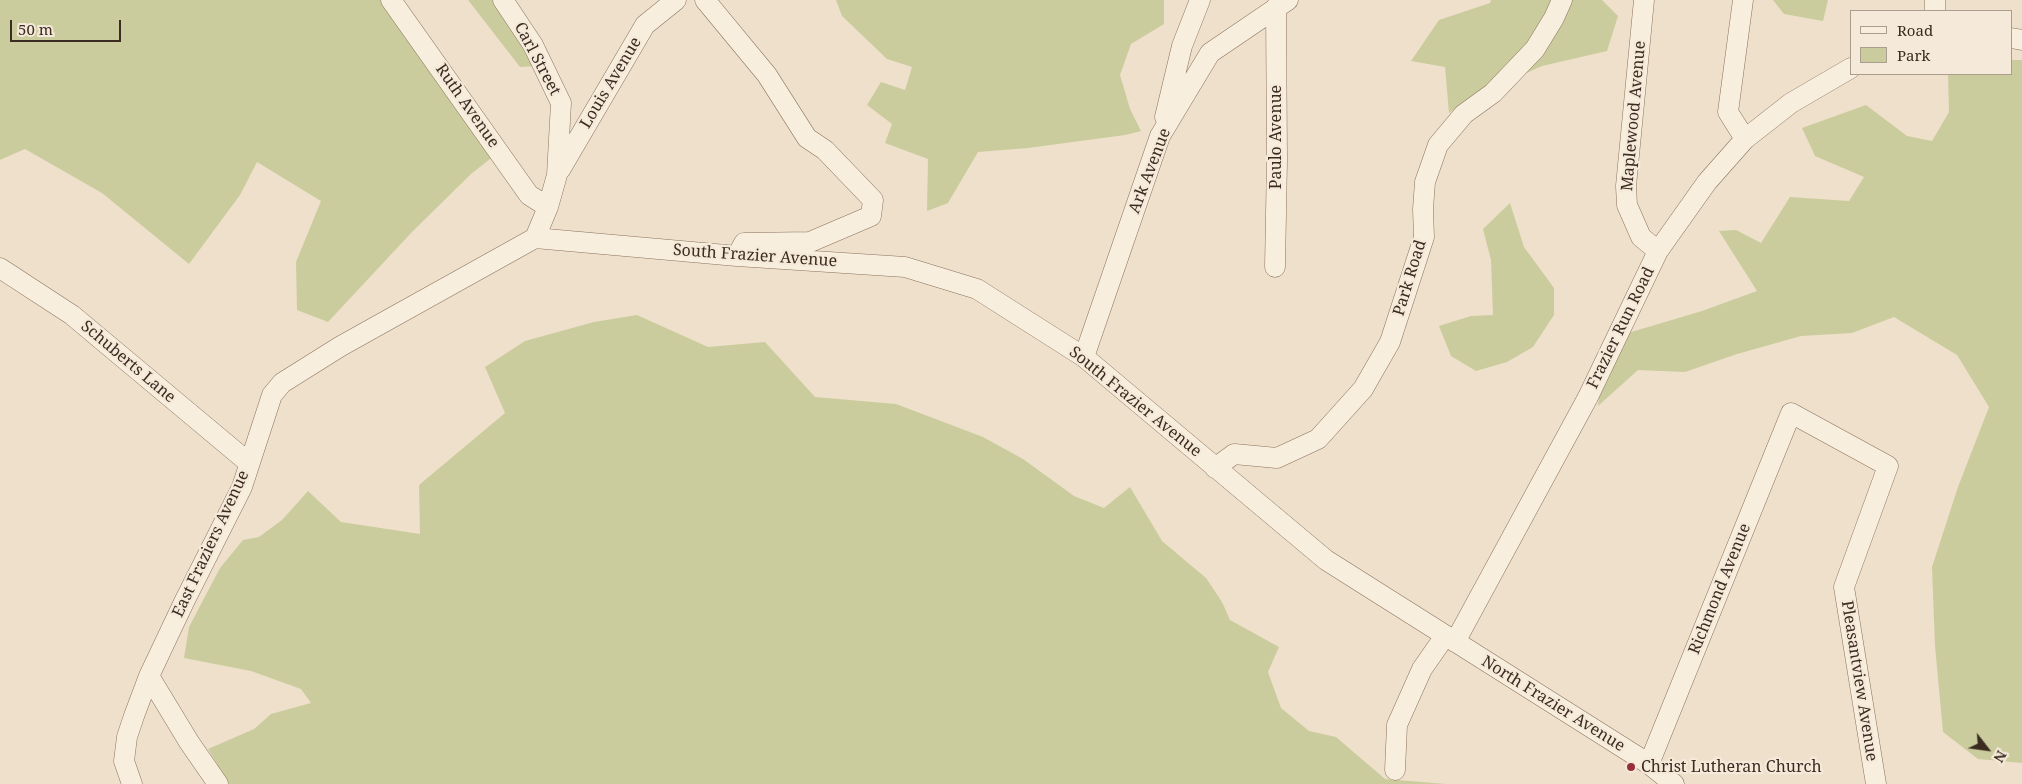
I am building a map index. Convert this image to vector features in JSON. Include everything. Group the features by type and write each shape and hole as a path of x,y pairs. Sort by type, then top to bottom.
{"street":[{"name":"Ruth Avenue","path":"391,0 529,195 548,207"},
{"name":"Carl Street","path":"504,0 533,45 561,103 557,175 548,207 535,238"},
{"name":"Louis Avenue","path":"557,175 646,25 676,0"},
{"path":"705,0 767,75 807,138 825,150 873,200 871,216 810,242 744,243 737,256"},
{"path":"1160,136 1182,46 1200,0"},
{"name":"Park Road","path":"1215,468 1234,454 1277,458 1318,439 1363,389 1390,342 1424,237 1423,209 1425,182 1438,145 1464,114 1493,92 1535,49 1554,18 1562,0"},
{"name":"Maplewood Avenue","path":"1644,0 1626,186 1627,205 1641,237 1658,251"},
{"path":"1743,0 1728,112 1744,140"},
{"name":"Ark Avenue","path":"1084,358 1160,136 1210,53 1282,4"},
{"name":"Paulo Avenue","path":"1275,268 1282,4"},
{"name":"Frazier Run Road","path":"1395,770 1397,725 1422,669 1450,639 1588,397 1658,251 1707,182 1744,140 1791,103 1850,69"},
{"name":"South Frazier Avenue","path":"535,238 737,256 905,267 976,289 1084,358 1326,560 1450,639"},
{"name":"East Fraziers Avenue","path":"132,784 124,761 127,737 149,676 242,487 272,395 282,383 341,346 535,238"},
{"name":"Schuberts Lane","path":"0,268 72,315 250,462"},
{"name":"Pleasantview Avenue","path":"1791,413 1888,466 1844,587 1876,784"},
{"name":"Richmond Avenue","path":"1648,764 1791,413"},
{"name":"North Frazier Avenue","path":"1450,639 1648,764 1674,784"},
{"path":"149,676 189,742 218,784"}],"green space":[{"path":"0,0 381,0 495,155 471,174 412,232 328,322 297,310 296,262 321,201 257,162 240,195 189,264 102,193 25,149 0,160"},
{"path":"468,0 496,0 536,66 520,67"},
{"path":"836,0 1164,0 1164,24 1131,44 1120,75 1130,109 1141,131 1125,135 1028,148 978,152 948,203 927,211 928,159 885,143 892,124 867,105 881,82 905,90 912,67 887,59 842,16"},
{"path":"1491,0 1602,0 1618,16 1607,51 1542,66 1471,98 1449,113 1445,67 1411,61 1439,20 1490,3"},
{"path":"1773,0 1828,0 1823,21 1784,14"},
{"path":"2012,60 2022,60 2022,763 1978,759 1943,732 1935,646 1932,567 1958,487 1989,407 1957,355 1894,317 1852,333 1801,336 1737,354 1685,372 1638,370 1598,406 1602,378 1628,333 1702,311 1757,291 1719,231 1736,230 1761,243 1790,197 1849,201 1864,177 1815,156 1802,128 1866,105 1907,136 1932,141 1949,112 1948,75 2012,75"},
{"path":"1510,203 1524,247 1554,288 1554,315 1533,347 1507,362 1476,371 1451,356 1439,326 1471,316 1493,315 1491,260 1483,229"},
{"path":"637,315 708,347 765,342 815,397 896,404 983,437 1023,459 1074,496 1104,508 1130,487 1162,541 1206,578 1222,602 1230,620 1279,647 1268,672 1281,708 1309,731 1336,737 1385,779 1446,784 229,784 208,749 254,729 271,714 311,703 301,689 251,671 184,658 189,627 220,568 243,540 259,537 282,520 308,491 341,522 420,534 419,485 505,413 485,367 525,341 594,322"}],"place":[{"name":"Christ Lutheran Church","path":"1631,767"}]}
